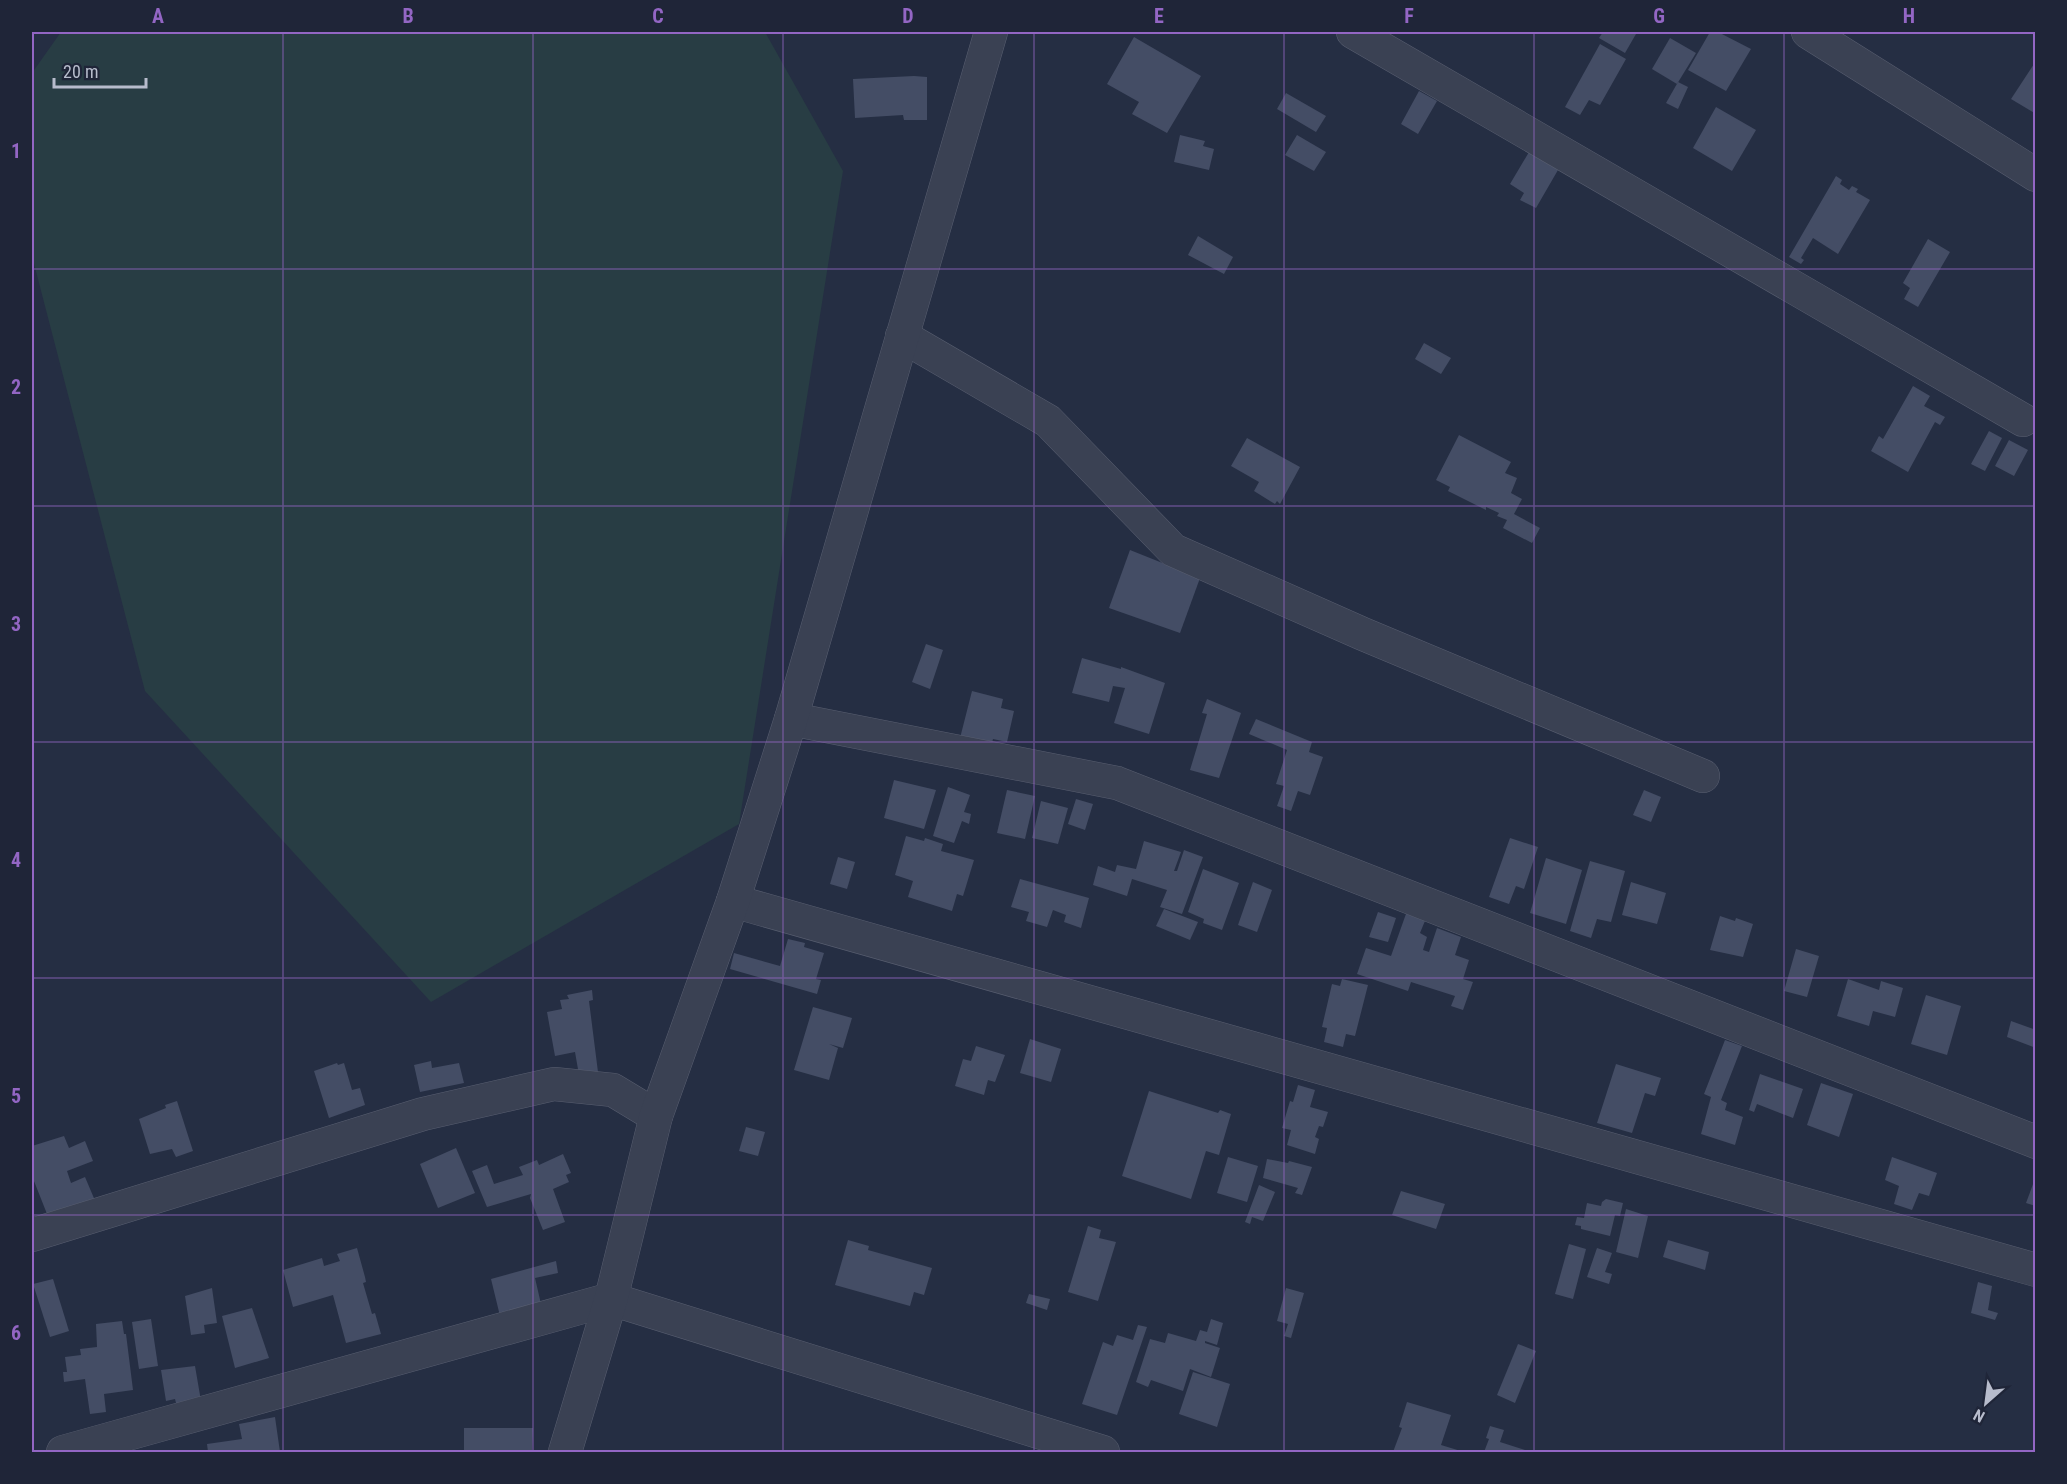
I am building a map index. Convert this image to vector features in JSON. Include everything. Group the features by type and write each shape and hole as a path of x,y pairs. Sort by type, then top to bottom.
{"street":[{"path":"565,1452 611,1299 656,1116 733,901 791,719 990,32"},
{"path":"1353,32 2023,420"},
{"path":"1808,32 2036,175"},
{"path":"903,336 1048,421 1173,550 1363,634 1703,776"},
{"path":"791,719 1118,783 2036,1142"},
{"path":"733,901 2036,1270"},
{"path":"32,1235 423,1114 554,1084 613,1090 656,1116"},
{"path":"63,1452 611,1299 1103,1452"}],"shaded area":[{"path":"61,32 765,32 843,171 739,824 431,1002 145,691 32,256 32,73"}],"building":[{"path":"1603,32 1636,34 1625,53 1599,38"},
{"path":"1710,32 1718,32 1751,49 1726,91 1688,70"},
{"path":"1134,37 1201,76 1167,133 1132,114 1139,102 1107,84"},
{"path":"1670,38 1696,53 1677,84 1652,69"},
{"path":"1600,44 1626,59 1600,105 1589,100 1580,115 1565,107"},
{"path":"2036,61 2036,114 2011,99"},
{"path":"927,77 927,120 904,120 903,115 855,118 853,79"},
{"path":"1678,82 1688,87 1678,109 1666,103"},
{"path":"1419,91 1437,101 1418,134 1401,124"},
{"path":"1286,93 1326,116 1316,132 1277,109"},
{"path":"1716,107 1756,130 1732,171 1693,148"},
{"path":"1180,135 1205,141 1203,146 1214,149 1209,170 1174,162"},
{"path":"1297,135 1326,152 1314,171 1285,155"},
{"path":"1529,152 1558,170 1536,208 1520,200 1524,193 1510,184"},
{"path":"1836,176 1842,180 1840,184 1849,190 1852,186 1858,189 1856,192 1870,200 1838,254 1813,238 1801,258 1804,260 1801,264 1789,257"},
{"path":"1198,236 1233,257 1224,274 1188,255"},
{"path":"1928,239 1950,252 1918,307 1904,299 1910,288 1903,283"},
{"path":"1424,343 1451,358 1441,374 1415,359"},
{"path":"1913,386 1930,396 1924,406 1945,417 1940,425 1935,422 1908,472 1871,451 1879,436 1883,439"},
{"path":"1989,431 2002,438 1985,471 1971,464"},
{"path":"1459,435 1511,462 1505,473 1517,478 1511,493 1522,499 1514,514 1540,528 1532,543 1503,528 1507,520 1497,516 1499,513 1486,507 1486,510 1448,491 1450,487 1436,480"},
{"path":"1247,438 1300,467 1280,504 1277,501 1275,504 1254,491 1259,482 1231,466"},
{"path":"2009,440 2028,450 2014,476 1995,466"},
{"path":"1130,550 1200,578 1180,633 1109,608"},
{"path":"926,644 943,650 930,689 912,682"},
{"path":"1082,658 1121,669 1121,667 1165,683 1149,734 1114,723 1125,688 1113,686 1109,702 1072,693"},
{"path":"972,691 1003,699 1001,708 1014,711 1007,742 993,739 990,750 959,742"},
{"path":"1207,699 1241,713 1219,778 1190,770 1207,714 1202,713"},
{"path":"1256,719 1312,742 1309,752 1323,757 1310,795 1298,791 1291,811 1277,806 1284,786 1276,784 1287,750 1249,734"},
{"path":"894,780 936,790 924,829 884,818"},
{"path":"948,787 970,795 964,812 971,814 969,824 962,821 954,843 933,836"},
{"path":"1007,790 1035,796 1025,839 997,833"},
{"path":"1644,790 1661,797 1651,822 1633,815"},
{"path":"1076,799 1093,804 1085,830 1068,824"},
{"path":"1041,801 1068,808 1058,844 1032,838"},
{"path":"906,836 924,841 925,838 943,844 941,851 974,860 963,896 957,894 952,911 908,897 913,881 895,875"},
{"path":"1510,838 1538,847 1524,889 1516,886 1509,904 1489,897"},
{"path":"1144,841 1181,852 1174,871 1177,871 1184,850 1203,857 1182,914 1160,907 1167,890 1132,879 1127,896 1093,885 1098,866 1115,872 1117,865 1136,869"},
{"path":"838,857 855,862 847,889 830,884"},
{"path":"1546,858 1582,870 1566,924 1530,913"},
{"path":"1590,861 1625,871 1611,922 1597,919 1591,938 1570,931"},
{"path":"1203,869 1239,883 1222,930 1203,923 1204,919 1188,912"},
{"path":"1020,879 1089,898 1081,928 1064,922 1066,915 1053,910 1047,927 1026,921 1029,912 1011,907"},
{"path":"1253,882 1272,890 1257,932 1238,925"},
{"path":"1631,882 1666,893 1657,924 1622,915"},
{"path":"1164,909 1198,922 1190,940 1156,926"},
{"path":"1407,911 1427,916 1420,933 1427,937 1423,950 1429,952 1437,928 1461,937 1455,955 1469,960 1463,979 1473,982 1463,1010 1451,1006 1455,996 1411,982 1408,991 1357,974 1366,948 1391,956"},
{"path":"1378,912 1396,918 1388,942 1369,937"},
{"path":"1720,916 1735,921 1736,918 1753,924 1743,957 1710,950"},
{"path":"788,939 805,943 804,947 824,953 816,979 821,980 817,994 730,969 734,953 780,966"},
{"path":"1796,949 1819,956 1807,997 1784,991"},
{"path":"1342,979 1368,985 1355,1036 1346,1034 1343,1047 1324,1042 1327,1028 1322,1027 1332,984 1340,986"},
{"path":"1848,979 1879,990 1881,981 1903,988 1895,1017 1873,1011 1869,1026 1837,1016"},
{"path":"592,990 593,1000 589,1001 598,1072 579,1075 575,1052 555,1056 547,1012 562,1009 560,1000 569,999 567,995"},
{"path":"1926,995 1961,1006 1947,1055 1911,1044"},
{"path":"813,1007 852,1018 843,1048 829,1044 838,1048 829,1080 794,1070"},
{"path":"2011,1021 2036,1030 2036,1048 2007,1037"},
{"path":"1030,1039 1061,1049 1051,1082 1020,1073"},
{"path":"1725,1040 1742,1046 1721,1100 1727,1103 1725,1110 1743,1117 1735,1145 1701,1134 1711,1097 1704,1094"},
{"path":"976,1046 1005,1055 995,1082 988,1080 984,1095 955,1086 963,1059 971,1061"},
{"path":"431,1061 432,1068 459,1063 464,1083 420,1092 414,1065"},
{"path":"337,1063 338,1065 344,1063 352,1090 360,1088 365,1105 329,1118 314,1071"},
{"path":"1616,1064 1661,1078 1655,1096 1645,1093 1632,1133 1597,1123"},
{"path":"1760,1074 1803,1089 1793,1118 1757,1104 1754,1112 1749,1110"},
{"path":"1821,1083 1853,1094 1839,1137 1807,1125"},
{"path":"1298,1085 1315,1090 1310,1107 1328,1112 1323,1127 1319,1126 1315,1137 1319,1139 1315,1154 1287,1145 1291,1130 1282,1128 1290,1101 1293,1102"},
{"path":"1149,1091 1218,1113 1220,1110 1231,1114 1219,1155 1206,1151 1191,1199 1122,1176"},
{"path":"177,1101 193,1151 176,1157 172,1149 150,1154 139,1119"},
{"path":"746,1127 765,1132 758,1156 739,1151"},
{"path":"64,1136 69,1148 85,1141 93,1161 67,1171 71,1183 85,1177 96,1203 49,1219 32,1176 32,1146"},
{"path":"456,1148 475,1193 438,1208 420,1164"},
{"path":"563,1154 571,1173 566,1175 569,1182 553,1189 565,1222 543,1230 530,1198 531,1194 487,1207 472,1171 487,1165 494,1184 523,1175 519,1167 537,1160 539,1165"},
{"path":"1228,1157 1258,1166 1247,1202 1217,1193"},
{"path":"1892,1157 1937,1173 1929,1196 1919,1193 1912,1210 1894,1204 1899,1186 1885,1180"},
{"path":"1267,1159 1288,1163 1289,1161 1312,1167 1302,1195 1295,1193 1298,1188 1263,1178"},
{"path":"2036,1176 2036,1206 2026,1203"},
{"path":"1259,1185 1275,1192 1263,1221 1252,1217 1250,1224 1245,1222"},
{"path":"1401,1191 1445,1204 1436,1229 1392,1215"},
{"path":"1606,1199 1623,1203 1620,1216 1615,1215 1610,1236 1581,1229 1581,1226 1575,1225 1577,1217 1584,1218 1587,1203 1601,1206"},
{"path":"1626,1209 1648,1216 1638,1258 1616,1252"},
{"path":"1088,1226 1101,1230 1099,1238 1116,1242 1098,1301 1068,1292"},
{"path":"848,1240 869,1246 868,1250 932,1268 924,1295 914,1292 910,1306 835,1285"},
{"path":"1668,1240 1709,1252 1705,1270 1663,1257"},
{"path":"1569,1244 1586,1249 1573,1299 1555,1294"},
{"path":"357,1248 366,1282 363,1283 372,1314 375,1313 381,1334 346,1343 333,1295 293,1307 283,1270 322,1258 324,1266 340,1261 337,1254"},
{"path":"1597,1248 1612,1253 1605,1272 1612,1274 1609,1284 1587,1277"},
{"path":"556,1261 558,1273 535,1278 541,1304 500,1316 491,1279"},
{"path":"53,1279 69,1331 50,1337 33,1284"},
{"path":"1978,1282 1992,1286 1988,1310 1998,1313 1995,1320 1971,1313"},
{"path":"212,1288 217,1323 204,1325 205,1333 191,1335 185,1296"},
{"path":"1286,1288 1304,1293 1291,1338 1284,1336 1288,1324 1277,1321"},
{"path":"1029,1294 1050,1299 1047,1310 1026,1303"},
{"path":"252,1308 269,1358 235,1368 222,1316"},
{"path":"151,1319 158,1366 139,1369 132,1322"},
{"path":"1211,1319 1223,1323 1217,1345 1205,1341 1205,1343 1220,1348 1211,1377 1190,1369 1183,1391 1151,1380 1148,1387 1136,1382 1150,1339 1165,1343 1168,1333 1196,1341 1200,1330 1207,1332"},
{"path":"122,1321 124,1334 126,1334 133,1390 104,1394 106,1412 90,1414 85,1379 64,1382 63,1372 67,1372 65,1357 81,1355 80,1349 97,1347 96,1324"},
{"path":"1138,1325 1147,1327 1117,1415 1082,1404 1103,1342 1113,1346 1117,1335 1133,1340"},
{"path":"1518,1344 1536,1351 1515,1403 1497,1395"},
{"path":"195,1366 201,1401 177,1407 175,1399 166,1401 161,1370"},
{"path":"1193,1372 1230,1384 1217,1427 1179,1414"},
{"path":"1407,1402 1451,1415 1441,1445 1464,1452 1393,1452 1402,1428 1399,1427"},
{"path":"275,1417 280,1452 208,1452 207,1444 242,1439 239,1424"},
{"path":"1490,1426 1504,1430 1500,1442 1525,1450 1524,1452 1484,1452 1489,1439 1486,1438"},
{"path":"464,1428 533,1428 532,1452 464,1452"}]}
